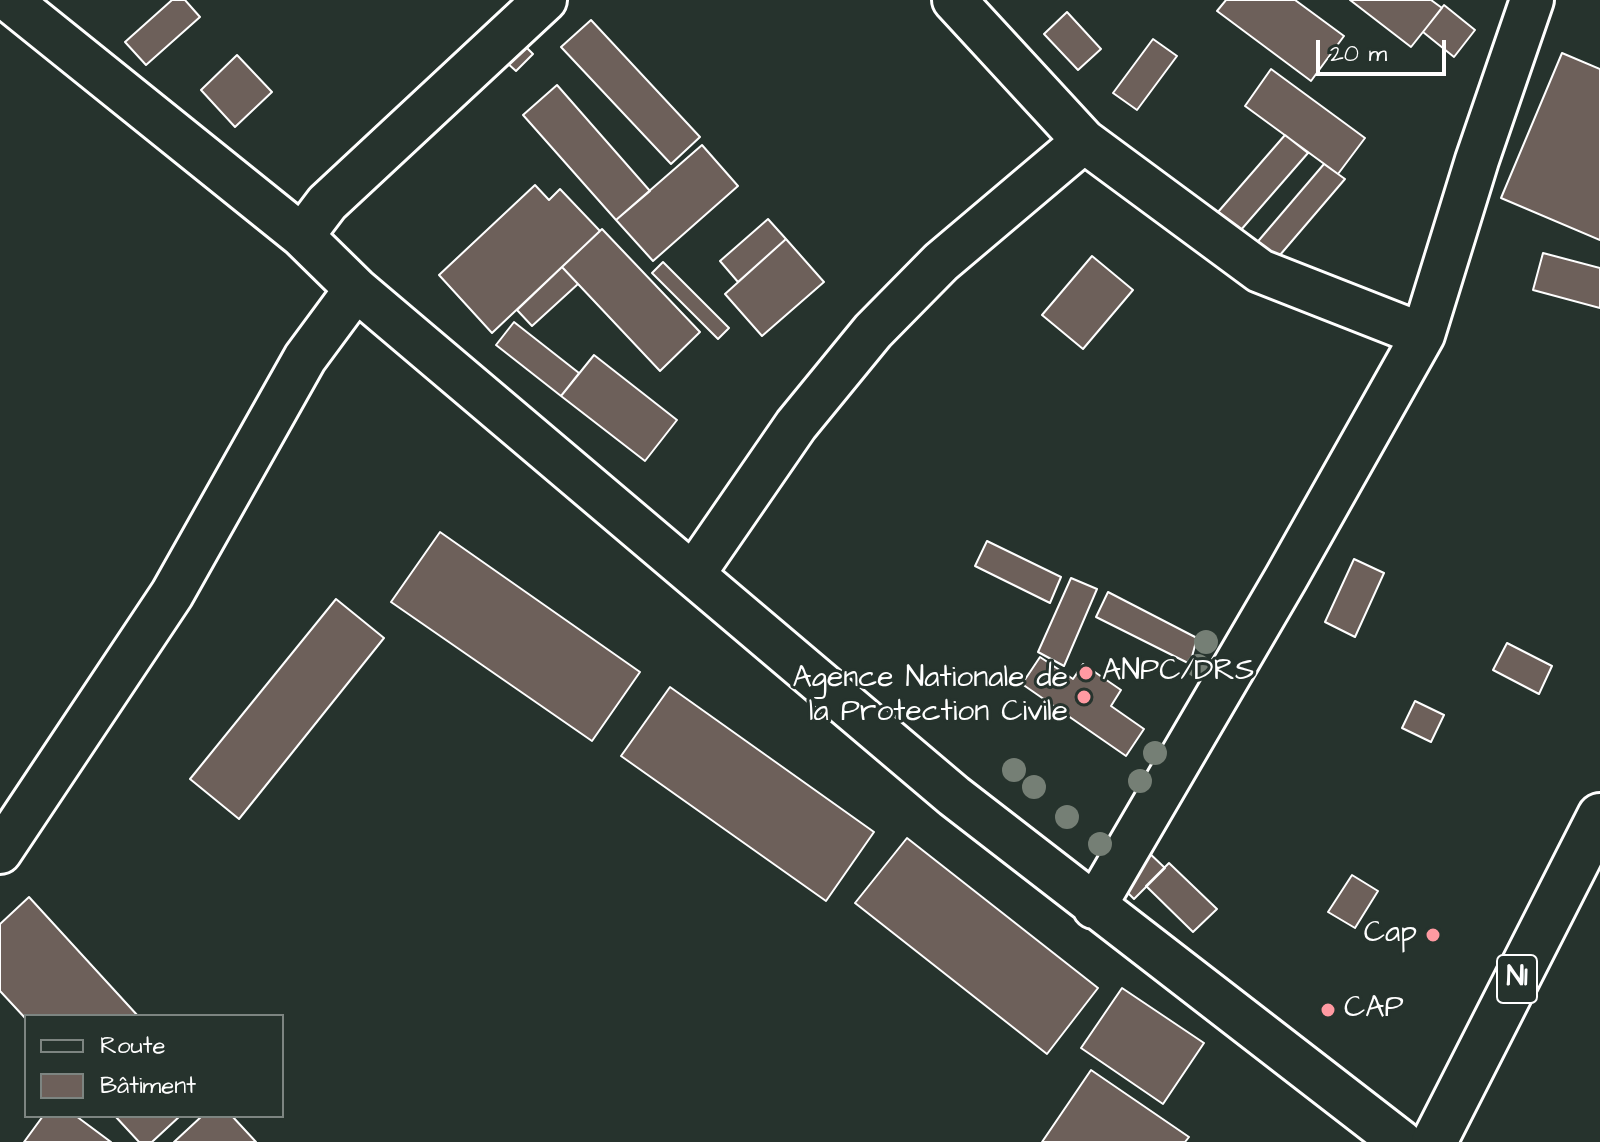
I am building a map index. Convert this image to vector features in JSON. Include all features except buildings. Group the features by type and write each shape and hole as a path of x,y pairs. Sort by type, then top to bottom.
{"highway":[{"name":"N1","path":"1434,1142 1600,816"}],"street":[{"path":"9,0 302,236 356,289 954,796 1401,1142"},
{"path":"302,236 327,203 545,0"},
{"path":"954,0 1084,141 1260,271 1423,335"},
{"path":"1094,907 1423,335 1477,160 1532,0"},
{"path":"694,573 796,425 873,331 941,262 1084,141"},
{"path":"0,852 172,594 305,358 356,289"}],"place":[{"name":"ANPC/DRS","path":"1086,673"},
{"name":"Agence Nationale de la Protection Civile","path":"1084,697"},
{"name":"Cap","path":"1433,935"},
{"name":"CAP","path":"1328,1010"}]}
